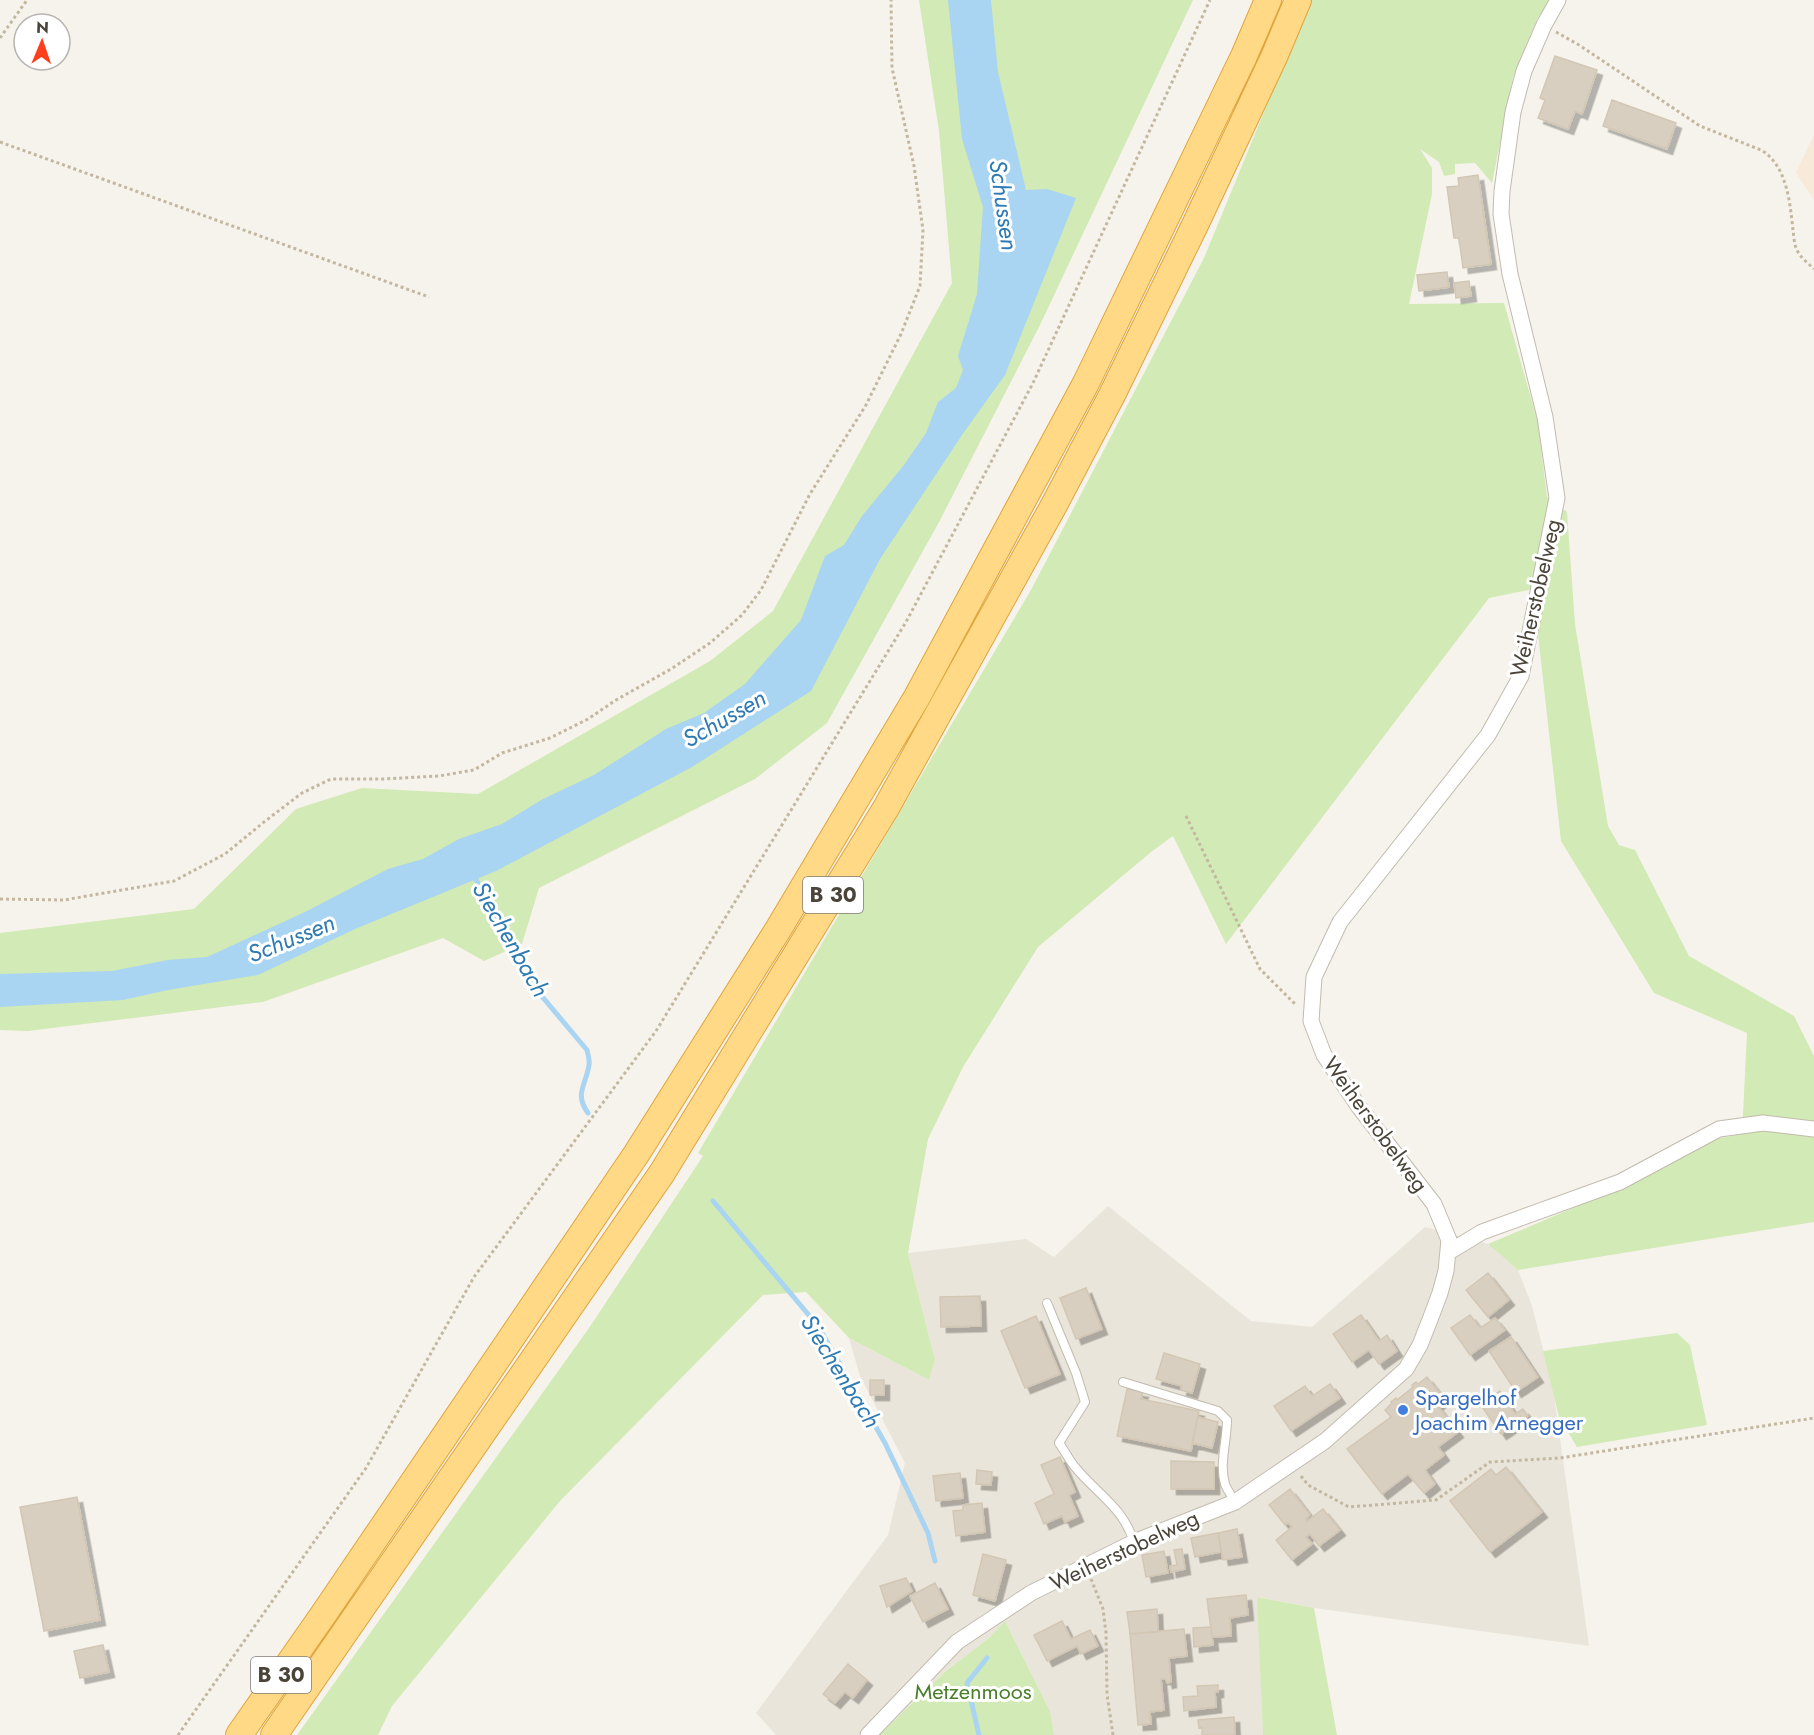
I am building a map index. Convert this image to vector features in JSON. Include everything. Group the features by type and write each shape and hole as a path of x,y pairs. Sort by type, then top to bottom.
{"highway":[{"name":"B 30","path":"239,1735 637,1153 779,928 917,697 1086,383 1234,77 1268,0"},
{"name":"B 30","path":"274,1735 662,1173 886,808 1053,507 1112,395 1195,225 1274,57 1298,0"}],"street":[{"name":"Weiherstobelweg","path":"868,1735 957,1642 1031,1593 1134,1542 1235,1502 1325,1441 1406,1370 1440,1293 1449,1252 1449,1240 1434,1203 1359,1107 1324,1055 1311,1021 1314,977 1340,922 1488,735 1521,676 1557,498 1545,417 1510,274 1501,214 1506,153 1513,112 1524,71 1544,25 1558,0"},
{"path":"1449,1252 1482,1232 1620,1182 1719,1129 1763,1123 1814,1130"}],"lane":[{"path":"1047,1303 1076,1373 1085,1402 1059,1443 1076,1468 1112,1503 1131,1531 1134,1542"},
{"path":"1123,1382 1218,1411 1227,1420 1223,1458 1225,1485 1235,1502"}],"path":[{"path":"0,38 27,0"},
{"path":"0,899 64,900 174,881 225,854 302,793 331,778 405,778 439,776 474,770 502,753 550,738 588,719 616,700 672,669 710,642 742,615 760,590 810,494 866,405 901,334 921,286 922,221 914,166 892,68 891,0"},
{"path":"178,1735 366,1468 474,1276 656,1031 906,622 1033,383 1210,0"},
{"path":"1544,25 1579,45 1700,126 1761,150 1773,160 1788,194 1797,251 1814,269"},
{"path":"0,142 429,297"},
{"path":"1186,816 1260,969 1311,1021"},
{"path":"1292,1465 1308,1485 1349,1507 1436,1500 1490,1462 1560,1458 1814,1418"},
{"path":"1086,1566 1103,1609 1106,1633 1107,1694 1113,1735"}],"shaded area":[{"path":"1814,135 1814,200 1796,173"},
{"path":"1108,1206 1251,1321 1312,1327 1425,1227 1488,1244 1518,1270 1532,1306 1553,1388 1589,1646 1314,1608 1258,1597 1263,1735 1054,1735 1050,1711 1005,1621 989,1638 946,1671 879,1735 776,1735 756,1713 888,1535 905,1463 860,1376 849,1338 929,1380 935,1360 908,1253 1026,1239 1054,1257"}],"green space":[{"path":"919,0 1193,0 1040,325 938,524 827,723 755,779 539,888 522,944 484,961 443,938 263,1002 28,1031 0,1030 0,933 194,909 296,809 362,788 478,794 710,661 773,611 952,283 939,131"},
{"path":"1310,0 1550,0 1537,19 1513,77 1492,183 1475,163 1455,164 1455,174 1444,176 1439,162 1420,149 1432,168 1432,194 1409,304 1504,303 1538,423 1547,497 1567,512 1575,624 1608,826 1619,845 1635,850 1689,956 1794,1016 1814,1056 1814,1222 1518,1270 1488,1244 1625,1186 1715,1139 1742,1134 1747,1033 1654,993 1561,841 1533,589 1489,598 1226,944 1173,836 1038,947 963,1067 928,1139 908,1253 935,1360 929,1380 849,1338 806,1292 763,1295 560,1501 392,1706 378,1735 297,1735 589,1328 703,1156 698,1153 1031,590 1204,258"},
{"path":"1677,1333 1690,1345 1707,1425 1577,1447 1559,1417 1543,1351"},
{"path":"1257,1597 1314,1608 1337,1735 1263,1735"},
{"name":"Metzenmoos","path":"1005,1621 1050,1711 1054,1735 879,1735 946,1671 989,1638"}],"water":[{"name":"Schussen","path":"948,0 991,0 998,72 1026,190 1047,189 1076,198 1005,375 964,432 880,559 811,691 692,767 496,871 355,929 258,975 123,1000 0,1007 0,974 112,971 168,960 207,957 305,912 388,869 423,859 459,839 502,824 543,799 594,775 666,729 704,713 745,684 801,620 825,556 844,545 862,516 904,465 926,433 938,402 956,388 963,370 958,356 977,294 983,207 962,139"}],"building":[{"path":"1555,56 1597,70 1582,114 1575,111 1568,129 1538,118 1545,100 1540,98"},
{"path":"1612,100 1676,123 1667,149 1603,126"},
{"path":"1478,175 1491,264 1463,268 1459,238 1454,238 1447,187 1459,186 1458,178"},
{"path":"1447,272 1449,287 1419,291 1417,275"},
{"path":"1469,281 1471,296 1456,298 1454,283"},
{"path":"1488,1273 1509,1300 1488,1317 1466,1290"},
{"path":"1086,1288 1102,1329 1076,1339 1060,1298"},
{"path":"980,1296 981,1326 941,1327 940,1297"},
{"path":"1361,1315 1379,1341 1387,1335 1397,1351 1379,1364 1369,1350 1352,1362 1333,1334"},
{"path":"1470,1315 1480,1328 1495,1318 1505,1330 1470,1355 1451,1328"},
{"path":"1036,1316 1060,1374 1025,1388 1001,1331"},
{"path":"1511,1337 1538,1377 1516,1392 1489,1351"},
{"path":"1164,1353 1200,1364 1192,1393 1181,1390 1182,1386 1156,1379"},
{"path":"1427,1377 1444,1399 1437,1405 1458,1432 1438,1447 1444,1455 1425,1470 1435,1484 1424,1493 1408,1474 1382,1494 1347,1449 1391,1417 1385,1410 1391,1402 1396,1398 1397,1400 1416,1382 1418,1384"},
{"path":"870,1380 884,1380 884,1395 870,1395"},
{"path":"1330,1384 1340,1398 1291,1431 1274,1406 1305,1386 1312,1396"},
{"path":"1127,1389 1143,1392 1141,1399 1199,1411 1191,1451 1117,1436"},
{"path":"1500,1391 1515,1414 1523,1409 1528,1416 1501,1434 1480,1404"},
{"path":"1198,1417 1218,1422 1212,1448 1192,1443"},
{"path":"1060,1457 1075,1492 1069,1495 1078,1516 1065,1522 1062,1516 1044,1524 1035,1503 1054,1494 1041,1465"},
{"path":"1171,1461 1214,1462 1214,1489 1171,1489"},
{"path":"1506,1467 1542,1512 1490,1552 1450,1501 1491,1469 1496,1475"},
{"path":"977,1470 992,1472 991,1485 976,1484"},
{"path":"960,1473 963,1498 936,1501 933,1476"},
{"path":"1290,1489 1310,1515 1307,1521 1323,1509 1340,1530 1319,1546 1310,1534 1306,1537 1312,1544 1292,1560 1276,1540 1292,1527 1288,1523 1285,1525 1269,1505"},
{"path":"77,1497 100,1620 44,1631 20,1507"},
{"path":"982,1503 985,1532 956,1536 953,1511 963,1510 963,1505"},
{"path":"1237,1529 1242,1557 1223,1560 1218,1533"},
{"path":"1218,1533 1221,1552 1195,1557 1191,1538"},
{"path":"1182,1549 1185,1569 1171,1572 1170,1566 1177,1565 1174,1550"},
{"path":"1164,1551 1168,1573 1146,1577 1142,1555"},
{"path":"983,1554 1006,1560 995,1601 973,1595"},
{"path":"906,1578 912,1591 887,1607 880,1586"},
{"path":"935,1583 948,1609 923,1622 910,1596"},
{"path":"1246,1595 1248,1615 1230,1618 1231,1636 1212,1637 1207,1599"},
{"path":"1157,1609 1158,1632 1130,1634 1127,1612"},
{"path":"1062,1621 1071,1639 1090,1630 1098,1646 1081,1654 1077,1646 1047,1661 1034,1635"},
{"path":"1211,1627 1213,1645 1194,1647 1193,1628"},
{"path":"1184,1629 1187,1656 1169,1658 1171,1682 1167,1683 1166,1679 1161,1679 1164,1710 1150,1712 1151,1724 1138,1725 1130,1634"},
{"path":"103,1645 109,1672 80,1678 74,1651"},
{"path":"848,1664 867,1680 853,1698 845,1692 835,1703 823,1694"},
{"path":"1218,1685 1218,1692 1215,1692 1216,1707 1184,1711 1183,1697 1198,1696 1197,1686"},
{"path":"1234,1717 1235,1735 1202,1735 1202,1727 1199,1728 1198,1720"}],"waterway":[{"name":"Siechenbach","path":"473,874 529,981 587,1050 588,1072 581,1095 588,1113"},
{"name":"Siechenbach","path":"713,1201 818,1326 885,1443 928,1533 935,1561"},
{"name":"Siechenbach","path":"979,1735 967,1683 987,1658"}],"place":[{"name":"Spargelhof Joachim Arnegger","path":"1403,1410"}]}
